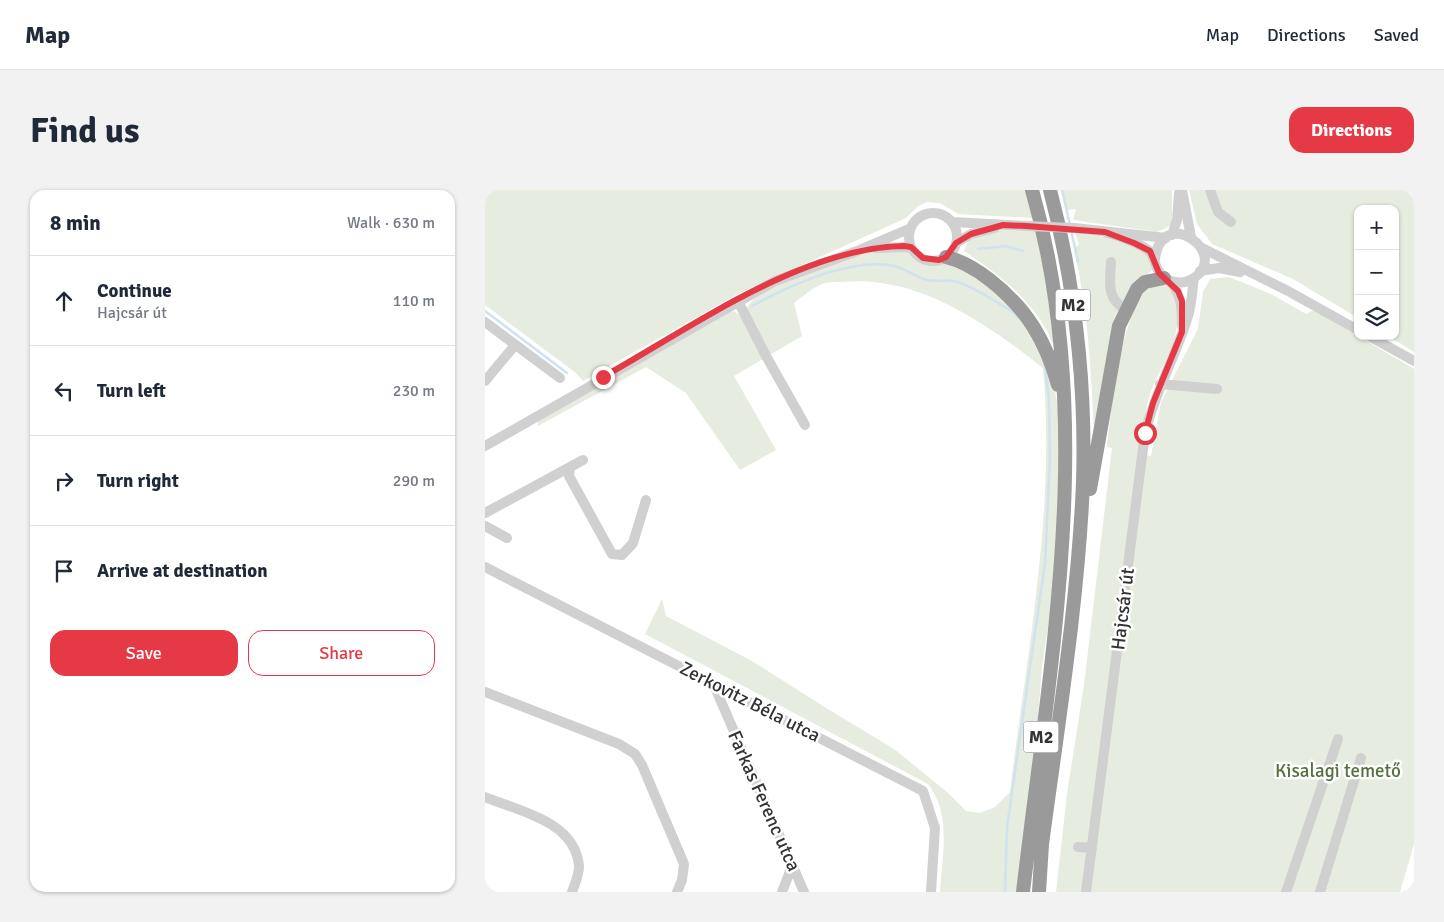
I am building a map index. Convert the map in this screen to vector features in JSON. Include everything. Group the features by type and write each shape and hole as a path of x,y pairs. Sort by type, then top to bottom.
{"highway":[{"name":"M2","path":"1023,892 1060,583 1065,485 1065,410 1062,356 1053,284 1032,190"},
{"name":"M2","path":"1039,892 1042,844 1080,539 1083,454 1079,354 1069,280 1050,190"},
{"path":"946,257 961,261 980,272 1006,293 1028,316 1050,356 1065,410"},
{"path":"1080,539 1114,347 1126,309 1137,290 1145,282 1167,279"}],"street":[{"path":"1155,260 1159,244 1169,237 1177,220 1180,190"},
{"path":"1180,190 1191,237"},
{"path":"1210,190 1218,212 1231,222"},
{"path":"956,243 956,228 942,214 930,213 919,218 909,234 911,247 916,254 930,261 946,257 956,243 971,234 1003,225"},
{"path":"952,222 1074,228 1169,237 1181,234 1191,237 1202,248 1354,328"},
{"path":"485,446 775,281 857,251 911,228"},
{"path":"1105,232 1150,251 1159,273 1167,279 1178,283 1197,274 1219,268 1260,278"},
{"path":"857,251 887,246 911,247"},
{"path":"1197,274 1203,264 1202,248"},
{"path":"1111,262 1111,295 1116,304 1126,309"},
{"name":"Hajcsár út","path":"1088,891 1142,453 1153,403 1189,314 1197,274"},
{"name":"Hajcsár út","path":"1167,279 1178,291 1182,301 1182,332"},
{"path":"738,301 766,356 805,425"},
{"path":"485,322 525,354 561,378"},
{"path":"1376,340 1414,361"},
{"path":"485,381 515,345"},
{"path":"1161,384 1217,389"},
{"path":"485,513 583,460"},
{"path":"571,467 569,476 613,554 622,555 633,543 646,500"},
{"path":"485,526 507,538"},
{"name":"Zerkovitz Béla utca","path":"485,567 923,790 935,828 931,892"},
{"name":"Farkas Ferenc utca","path":"713,683 804,892"},
{"path":"485,692 619,744 635,754 642,764 681,853 684,871 677,892"},
{"path":"1286,892 1338,739"},
{"path":"1320,892 1361,758"},
{"path":"485,797 560,829 569,841 579,866 572,892"},
{"path":"1078,847 1092,848"},
{"path":"782,892 792,866"}],"green space":[{"path":"485,190 1025,190 1033,218 958,214 940,203 927,202 918,206 906,218 736,295 583,381 576,373 485,305"},
{"path":"1063,190 1172,190 1172,220 1170,226 1157,232 1073,220 1076,209 1067,210"},
{"path":"1189,190 1414,190 1414,352 1394,340 1399,340 1399,205 1354,205 1354,316 1293,279 1212,244 1197,224"},
{"path":"1001,230 1036,231 1042,253 1058,360 1047,331 1029,305 1009,285 964,251 969,239"},
{"path":"1075,233 1105,237 1150,253 1153,269 1132,290 1094,432 1086,317 1074,249 1079,244"},
{"path":"905,249 925,264 960,264 1025,315 1053,380 1061,425 1055,580 1042,667 1020,892 940,892 944,836 943,822 935,796 928,784 645,634 662,599 666,616 752,661 894,749 947,792 966,811 980,813 995,807 1010,792 1038,580 1046,474 1043,368 998,334 974,319 949,305 923,294 897,286 869,282 829,282 815,287 794,303 802,336 734,376 776,450 740,470 686,393 646,367 538,426 538,421 730,312 734,311 738,314 747,309 753,300 784,282 827,265 866,253 878,250"},
{"name":"Kisalagi temető","path":"1229,277 1271,294 1306,314 1314,310 1354,334 1354,340 1365,340 1414,369 1414,844 1400,892 1056,892 1067,794 1084,685 1112,448 1107,447 1111,410 1120,357 1135,308 1145,292 1156,285 1170,287 1177,301 1176,334 1173,345 1149,397 1139,454 1151,456 1161,402 1198,329 1203,292 1210,279"}],"waterway":[{"path":"1062,190 1070,225"},
{"path":"1071,230 1078,262"},
{"path":"978,249 1005,246 1023,251"},
{"path":"752,306 783,290 818,276 855,266 889,265 928,280 961,283 1012,311 1019,318"},
{"path":"485,311 567,373"},
{"path":"1005,892 1007,827 1045,563 1050,458 1049,400 1045,366"}],"route":[{"path":"603,377 775,281 857,251 887,246 904,246 911,247 916,254 930,261 946,257 951,253 956,243 971,234 1003,225 1087,230 1105,232 1150,251 1159,273 1170,281 1178,291 1182,301 1182,332 1153,403 1145,433"}]}
